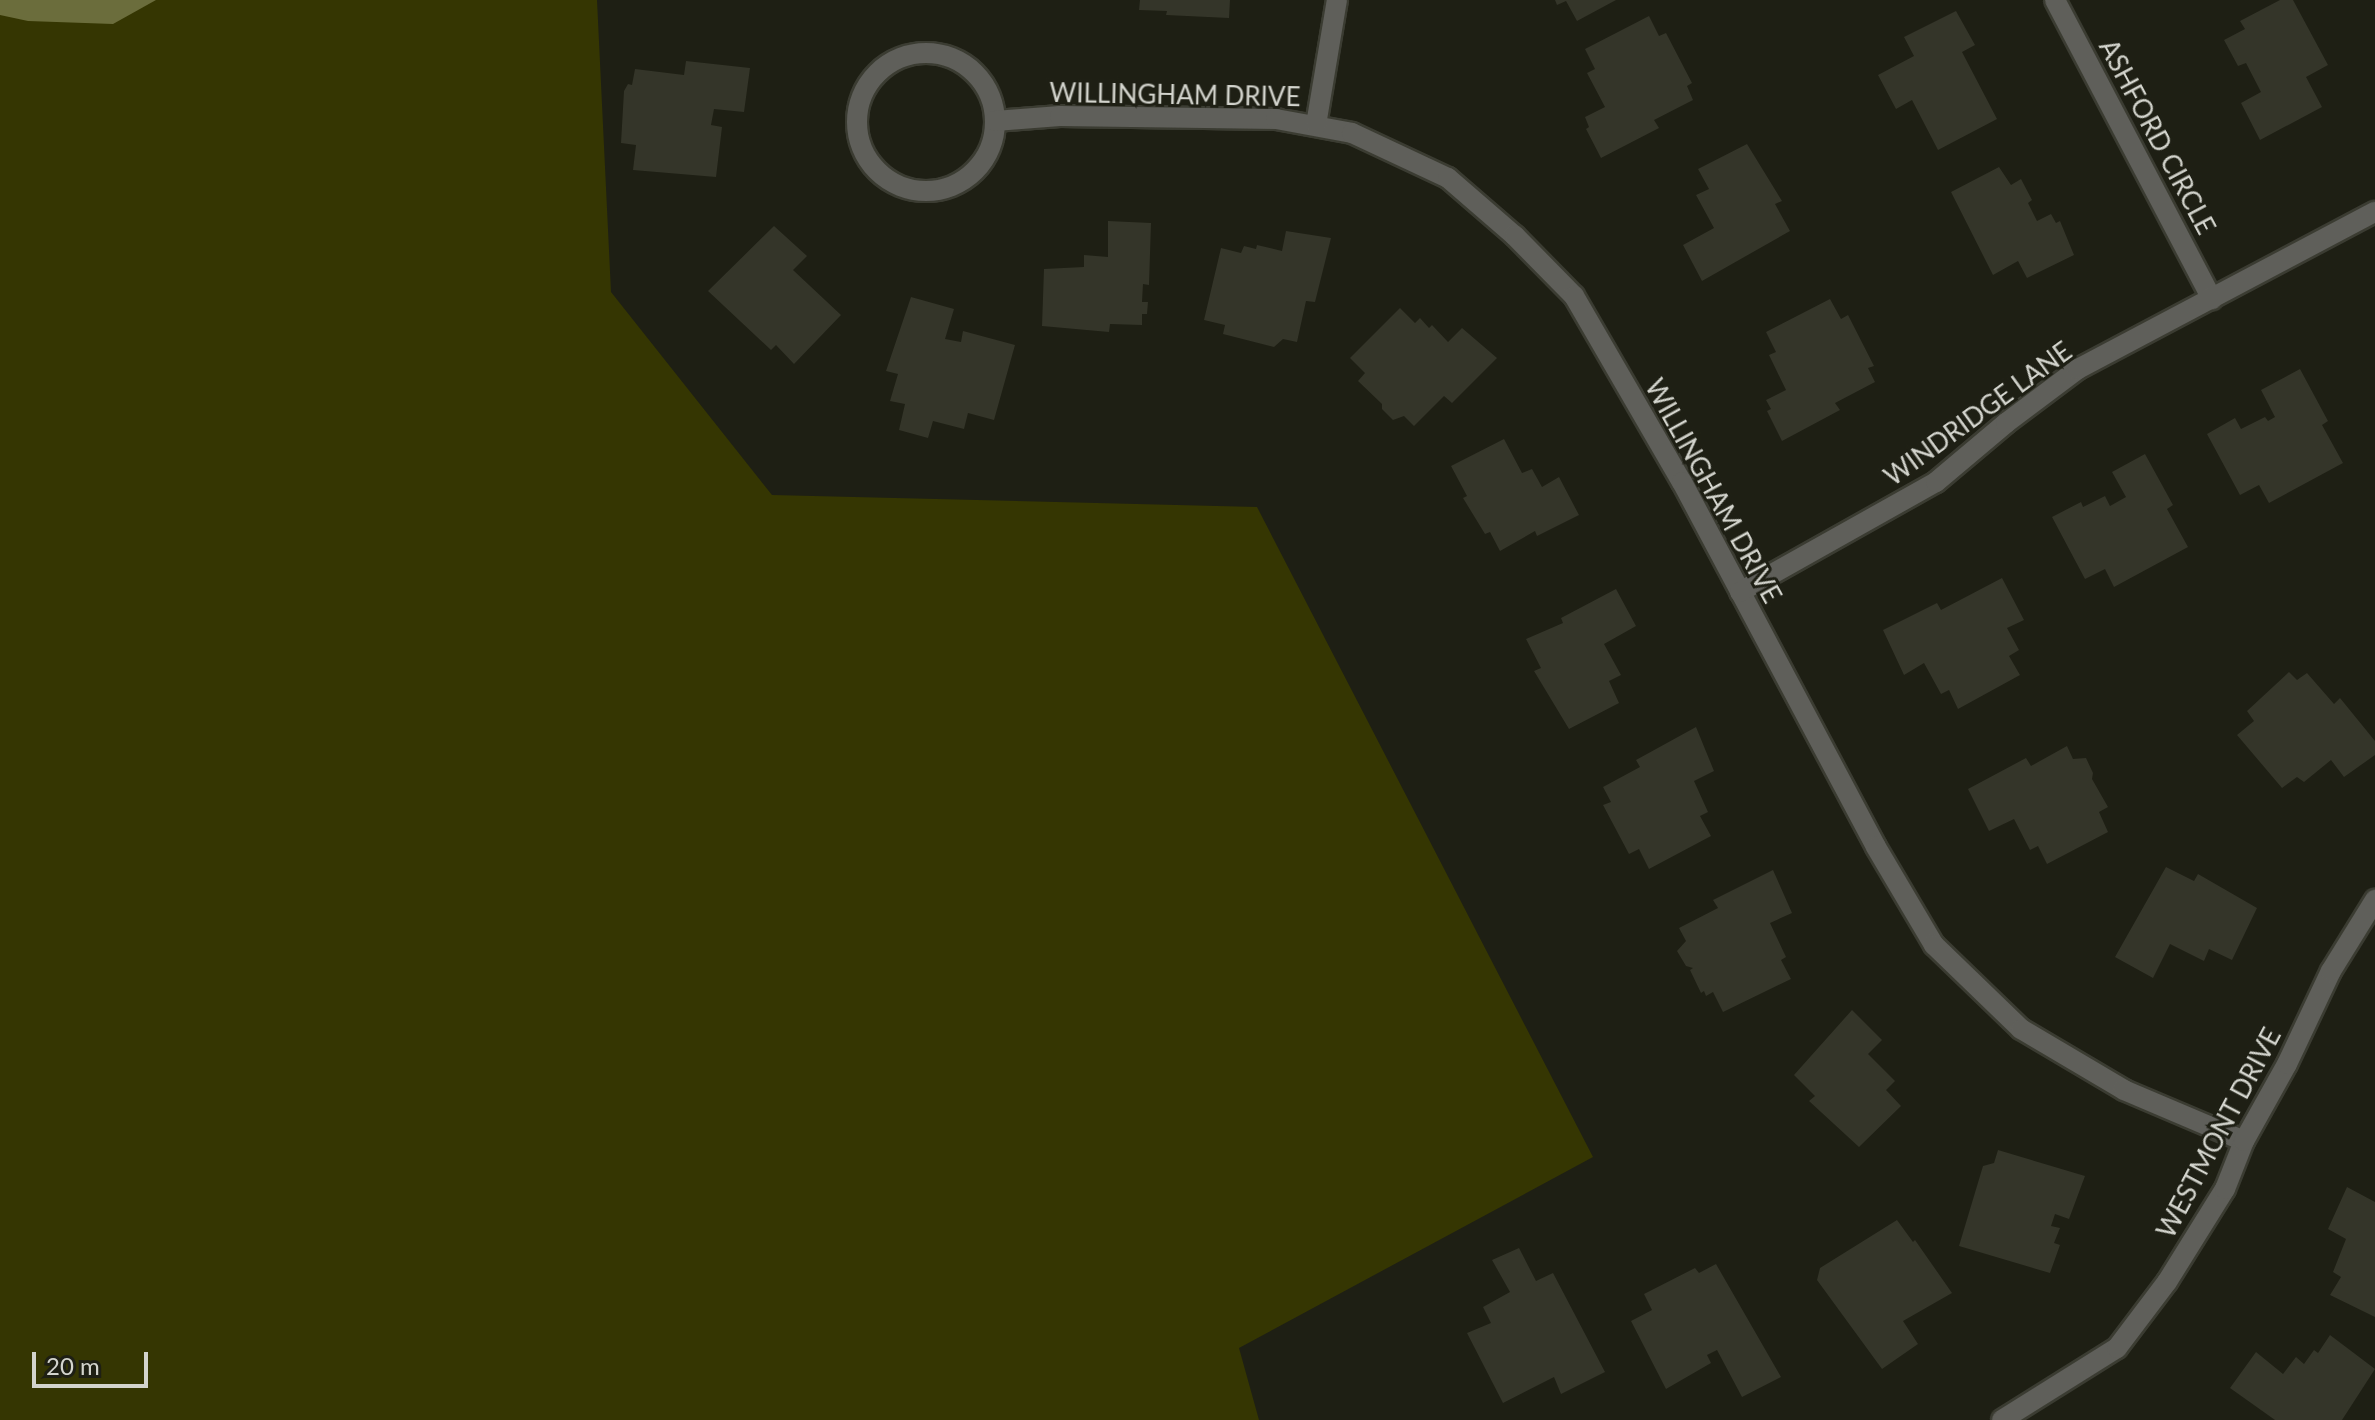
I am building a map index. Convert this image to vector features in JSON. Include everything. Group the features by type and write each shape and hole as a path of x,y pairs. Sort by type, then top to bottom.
{"street":[{"path":"1316,125 1337,0"},
{"name":"ASHFORD CIRCLE","path":"2055,0 2212,299"},
{"path":"924,53 936,53 959,61 978,76 991,97 995,121 992,144 980,166 962,182 927,191 915,191 893,183 874,168 861,148 856,124 860,100 871,78 889,63 924,53"},
{"name":"WILLINGHAM DRIVE","path":"995,121 1060,116 1229,117 1316,125 1352,133 1448,178 1515,236 1574,296 1682,482 1876,847 1934,945 2021,1029 2124,1090 2244,1141"},
{"name":"WINDRIDGE LANE","path":"1740,592 1936,482 2006,423 2078,369 2375,212"},
{"name":"WESTMONT DRIVE","path":"2002,1420 2117,1348 2167,1282 2225,1189 2244,1141 2287,1064 2331,971 2375,900"}],"shaded area":[{"path":"0,0 597,0 611,292 772,495 1257,507 1593,1157 1239,1348 1259,1420 0,1420"},
{"path":"0,0 156,0 113,24 28,21 0,15"}],"building":[{"path":"1140,0 1230,0 1229,18 1166,15 1167,11 1139,10"},
{"path":"1555,0 1616,0 1577,21 1566,1 1557,5"},
{"path":"2280,0 2293,0 2328,65 2306,77 2322,107 2260,140 2241,103 2261,92 2246,63 2238,66 2224,40 2245,29 2240,21"},
{"path":"1956,11 1975,45 1962,52 1997,119 1938,150 1912,100 1896,109 1878,75 1914,56 1904,37"},
{"path":"1649,16 1659,36 1666,33 1692,83 1687,86 1693,100 1654,120 1659,128 1601,158 1586,129 1589,127 1585,117 1605,107 1587,73 1595,69 1585,49"},
{"path":"686,61 750,68 744,112 714,109 711,125 722,127 716,177 633,170 636,145 621,143 624,91 628,84 632,85 635,69 684,75"},
{"path":"1747,144 1782,201 1775,204 1790,231 1702,281 1683,245 1714,228 1696,195 1709,189 1698,169"},
{"path":"1999,167 2011,185 2021,179 2032,200 2028,203 2037,221 2051,214 2056,223 2060,221 2074,255 2027,278 2018,261 1993,275 1951,192"},
{"path":"1108,221 1151,223 1149,285 1143,284 1142,302 1148,302 1147,314 1142,314 1142,325 1110,324 1109,332 1042,326 1044,269 1084,267 1084,255 1108,257"},
{"path":"774,226 807,256 793,270 841,315 794,364 776,345 771,350 708,291"},
{"path":"1286,231 1331,238 1315,302 1306,301 1297,342 1283,339 1274,347 1223,334 1225,325 1204,320 1221,248 1241,253 1244,246 1256,249 1257,245 1282,251"},
{"path":"911,297 954,309 945,339 961,342 963,331 1015,345 994,420 968,413 964,429 933,421 928,438 899,430 905,404 890,401 898,374 886,371"},
{"path":"1830,299 1841,319 1848,315 1874,366 1868,368 1875,382 1835,403 1840,410 1782,441 1767,411 1771,409 1766,400 1786,390 1769,355 1776,352 1766,332"},
{"path":"1400,308 1415,323 1420,318 1429,328 1432,325 1448,342 1462,328 1497,358 1452,403 1444,396 1414,426 1404,416 1393,420 1382,409 1382,404 1358,381 1365,373 1350,358"},
{"path":"2300,369 2328,421 2322,425 2343,463 2269,503 2259,485 2240,495 2207,434 2235,418 2241,429 2265,417 2268,421 2275,417 2261,390"},
{"path":"1504,439 1522,473 1532,469 1542,487 1559,477 1579,515 1537,536 1535,531 1500,551 1490,532 1485,534 1463,498 1467,496 1451,466"},
{"path":"2145,454 2173,505 2167,509 2188,547 2114,587 2105,569 2085,579 2052,517 2081,502 2083,507 2105,496 2110,506 2126,497 2112,472"},
{"path":"2002,578 2024,620 2007,628 2019,650 2009,656 2020,675 1958,709 1949,690 1941,694 1924,663 1904,675 1883,630 1937,603 1941,610"},
{"path":"1616,589 1636,626 1604,644 1621,675 1609,681 1619,703 1569,729 1534,671 1541,668 1526,639 1563,623 1561,618"},
{"path":"2289,672 2297,680 2307,673 2334,704 2340,698 2375,741 2375,755 2344,777 2331,760 2304,782 2297,777 2282,788 2237,735 2254,721 2247,711"},
{"path":"1696,727 1714,771 1694,781 1708,812 1700,816 1711,836 1649,869 1639,849 1629,854 1603,805 1611,802 1603,787 1640,767 1636,760"},
{"path":"2067,746 2073,759 2086,758 2093,773 2092,779 2108,807 2099,812 2108,832 2047,864 2038,846 2030,850 2014,819 1989,831 1968,789 2026,758 2031,766"},
{"path":"2166,867 2194,881 2198,874 2257,908 2232,960 2209,949 2204,961 2170,944 2153,978 2115,957"},
{"path":"1773,870 1792,913 1770,923 1786,957 1781,960 1791,979 1723,1012 1713,992 1706,996 1704,991 1701,993 1690,970 1693,968 1686,966 1677,951 1686,941 1679,928 1718,908 1713,900"},
{"path":"1852,1010 1882,1040 1868,1054 1895,1081 1886,1090 1901,1106 1859,1147 1809,1101 1815,1096 1794,1075"},
{"path":"1998,1150 2085,1176 2069,1219 2055,1214 2051,1226 2060,1228 2054,1243 2060,1245 2050,1273 1959,1246 1983,1166 1994,1163"},
{"path":"2347,1187 2375,1202 2375,1317 2330,1295 2341,1277 2333,1272 2346,1239 2328,1229"},
{"path":"1897,1220 1952,1293 1903,1321 1918,1344 1882,1369 1817,1280 1820,1268"},
{"path":"1519,1248 1536,1281 1553,1273 1605,1372 1561,1394 1554,1377 1503,1403 1467,1333 1491,1323 1483,1307 1510,1292 1492,1260"},
{"path":"1716,1264 1781,1377 1742,1397 1717,1350 1707,1355 1711,1363 1666,1389 1631,1321 1652,1310 1644,1294 1695,1268 1699,1273"},
{"path":"2330,1335 2375,1369 2342,1420 2275,1420 2230,1388 2256,1352 2283,1374 2296,1357 2304,1364 2314,1350 2318,1353"}]}
